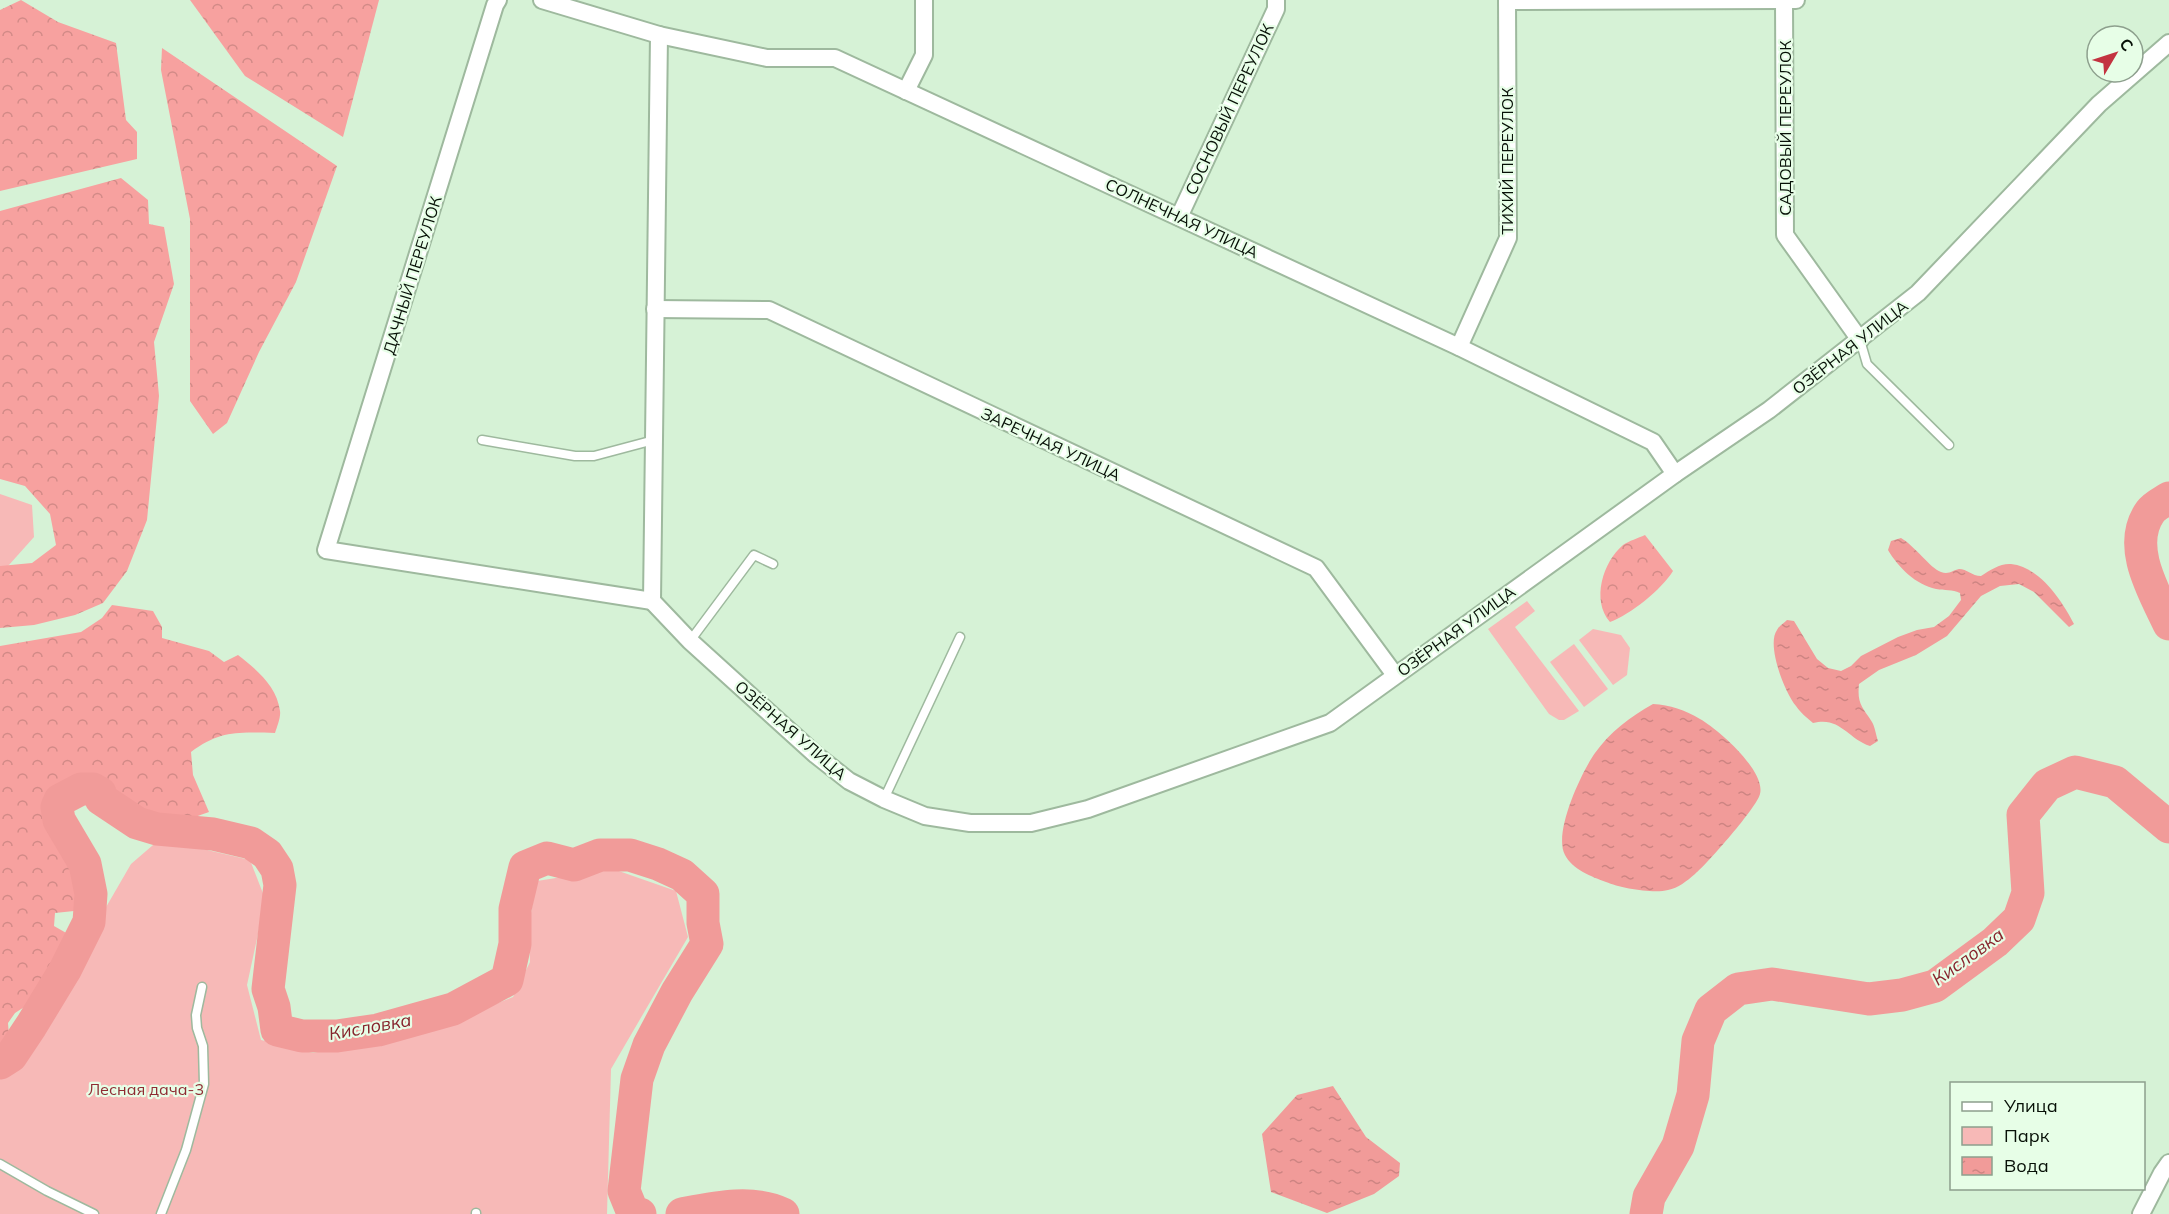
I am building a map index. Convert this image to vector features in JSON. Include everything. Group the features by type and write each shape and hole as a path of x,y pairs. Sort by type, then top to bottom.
{"street":[{"name":"ДАЧНЫЙ ПЕРЕУЛОК","path":"498,0 491,16 326,550 652,601"},
{"name":"СОЛНЕЧНАЯ УЛИЦА","path":"542,0 659,35 767,58 835,58 1459,347 1653,442 1675,474"},
{"path":"906,91 924,55 924,0"},
{"name":"СОСНОВЫЙ ПЕРЕУЛОК","path":"1179,217 1276,9 1276,0"},
{"name":"САДОВЫЙ ПЕРЕУЛОК","path":"1784,0 1785,236 1860,340"},
{"path":"1507,1 1796,0"},
{"name":"ТИХИЙ ПЕРЕУЛОК","path":"1459,347 1508,238 1507,1"},
{"path":"652,601 659,35"},
{"name":"ОЗЁРНАЯ УЛИЦА","path":"652,601 690,641 816,755 849,781 884,799 926,816 970,823 1031,823 1088,809 1330,723 1675,474 1769,410 1918,294 2099,104 2169,43"},
{"name":"ЗАРЕЧНАЯ УЛИЦА","path":"655,309 769,310 1316,568 1395,675"},
{"path":"2141,1214 2169,1163"}],"lane":[{"path":"1860,340 1867,364 1949,445"},
{"path":"482,440 575,456 594,456 654,440"},
{"path":"690,641 754,555 773,564"},
{"path":"884,799 960,638"},
{"path":"160,1214 186,1150 204,1084 203,1046 197,1028 196,1015 202,987"},
{"path":"0,1164 94,1214"}],"green space":[{"path":"21,0 58,22 116,43 126,120 137,132 137,159 0,191 0,10"},
{"path":"190,0 379,0 343,137 245,76"},
{"path":"162,48 337,166 296,282 259,352 227,423 213,434 190,401 190,219 161,70"},
{"path":"121,178 148,200 149,224 164,227 174,284 154,342 159,396 147,520 127,571 103,603 75,615 34,625 0,628 0,566 32,563 56,545 50,514 25,486 0,479 0,211"},
{"path":"0,494 32,505 34,537 0,575"},
{"path":"1645,535 1673,571 1645,601 1627,614 1610,622 1601,603 1600,592 1605,571 1623,545"},
{"path":"1527,601 1535,611 1515,627 1579,711 1564,720 1559,720 1549,714 1488,629"},
{"path":"112,605 153,611 162,627 162,638 209,651 224,662 238,655 270,686 278,702 279,719 275,733 251,732 221,736 191,752 193,775 209,812 178,821 163,820 150,816 99,785 85,783 66,786 44,798 46,818 54,836 74,863 77,895 74,911 55,913 54,926 68,934 32,1002 15,1013 8,1023 9,1036 0,1052 0,646 81,632 102,618"},
{"path":"1593,629 1621,635 1630,648 1627,675 1613,685 1579,640"},
{"path":"1574,644 1608,689 1584,707 1550,662"},
{"name":"Лесная дача-3","path":"160,839 250,860 264,896 247,985 261,1040 313,1053 434,1028 513,997 530,962 529,923 537,881 613,869 676,891 688,937 611,1069 607,1214 0,1214 0,1075 28,1042 131,864"}],"water":[{"path":"1901,538 1932,566 1944,573 1959,569 1981,576 2003,565 2022,566 2049,586 2074,624 2069,627 2034,592 2019,584 2000,586 1981,596 1947,636 1916,655 1879,670 1859,684 1860,701 1873,724 1878,741 1870,746 1837,725 1813,723 1799,710 1787,691 1778,669 1774,637 1787,620 1794,621 1817,659 1828,668 1841,671 1851,666 1861,656 1898,637 1934,627 1949,616 1961,600 1960,593 1929,587 1908,574 1888,550 1891,541"},
{"path":"1653,704 1683,711 1700,719 1718,732 1748,763 1760,785 1757,801 1720,847 1686,882 1662,891 1637,890 1589,875 1568,860 1562,845 1570,803 1595,753 1621,726"},
{"path":"1333,1086 1366,1137 1400,1163 1399,1176 1374,1194 1327,1213 1271,1192 1262,1134 1297,1095"}],"waterway":[{"name":"Кисловка","path":"2169,498 2150,512 2143,525 2141,539 2145,569 2169,624"},
{"name":"Кисловка","path":"1646,1214 1649,1197 1678,1146 1693,1095 1698,1041 1711,1010 1738,989 1772,984 1869,999 1902,995 1935,986 1995,942 2019,919 2028,893 2023,815 2047,785 2075,772 2115,782 2169,827"},
{"name":"Кисловка","path":"0,1063 11,1056 31,1026 65,970 89,922 91,894 85,864 59,820 57,807 60,800 81,789 93,789 100,793 101,799 137,823 157,829 213,834 251,843 267,854 277,869 280,885 268,989 274,1007 277,1030 302,1036 337,1036 378,1030 453,1009 507,980 515,944 515,909 525,867 547,858 574,865 600,855 630,855 682,875 703,894 703,923 707,944 677,992 649,1045 637,1079 624,1191 633,1213 640,1214"},
{"name":"Кисловка","path":"682,1214 733,1206 759,1207 783,1214"}]}
